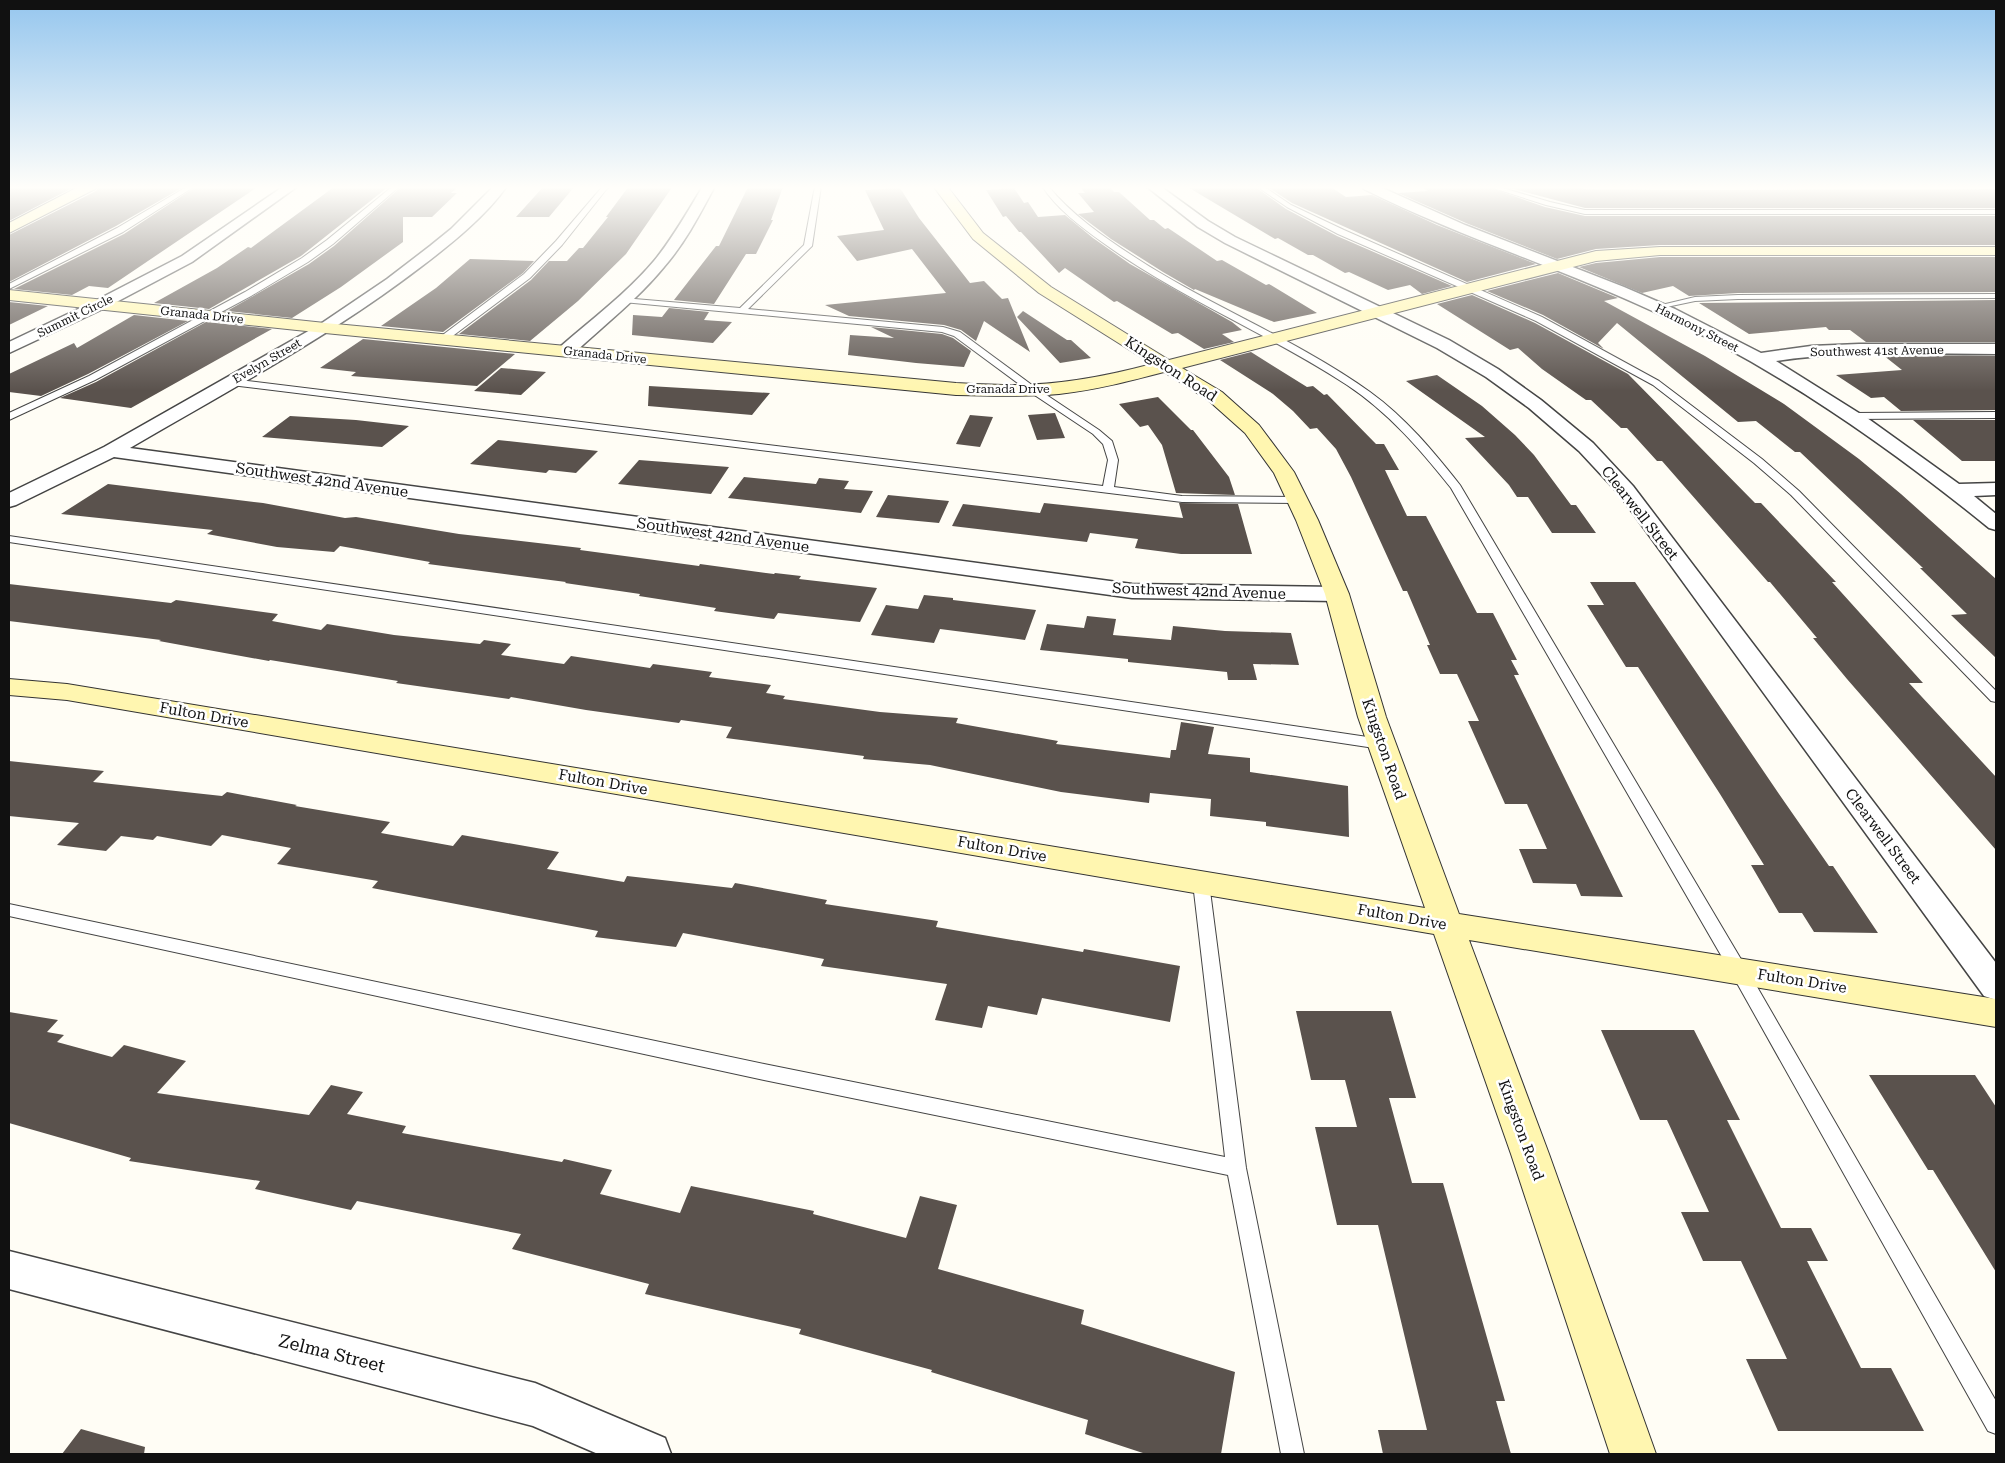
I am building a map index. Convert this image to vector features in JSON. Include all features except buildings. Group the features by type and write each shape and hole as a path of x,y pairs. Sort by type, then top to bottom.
{"street":[{"name":"Summit Circle","path":"9,348 101,304 194,254"},
{"name":"Evelyn Street","path":"9,501 111,451 325,328 392,282 428,254"},
{"path":"566,351 623,300 659,264 666,254"},
{"name":"Kingston Road","path":"1000,254 1045,290 1215,396 1252,429 1284,472 1337,594 1372,718 1530,1154 1633,1454"},
{"name":"Clearwell Street","path":"1260,254 1443,344 1492,373 1536,404 1586,447 1626,490 1996,987"},
{"name":"Harmony Street","path":"1528,254 1657,307 1758,359 1852,416 1907,453 1996,524"},
{"name":"Granada Drive","path":"9,295 325,328 956,389 1033,390 1112,380 1596,256 1618,254"},
{"name":"Southwest 41st Avenue","path":"1758,359 1811,351 1996,349"},
{"name":"Southwest 42nd Avenue","path":"111,451 1132,591 1337,594"},
{"path":"1955,490 1996,490"},
{"name":"Fulton Drive","path":"9,687 67,692 1446,924 1996,1013"},
{"name":"Zelma Street","path":"9,1270 535,1405 649,1454"}],"lane":[{"path":"9,287 73,254"},
{"path":"9,417 92,378 208,316 313,254"},
{"path":"443,339 527,276 548,254"},
{"path":"743,310 800,254"},
{"path":"1123,254 1166,280 1274,338 1334,374 1393,416 1420,442 1456,487 1739,971 1996,1423"},
{"path":"1392,254 1540,319 1656,383 1730,438 1795,493 1996,698"},
{"path":"1657,307 1695,299 1738,297 1996,296"},
{"path":"623,300 943,330 957,334 1033,390 1096,432 1108,443 1113,460 1108,490"},
{"path":"231,382 1182,499 1297,500"},
{"path":"1852,416 1996,415"},
{"path":"9,540 1381,744"},
{"path":"1201,883 1236,1168 1293,1454"},
{"path":"9,910 764,1072 1236,1168"}]}
